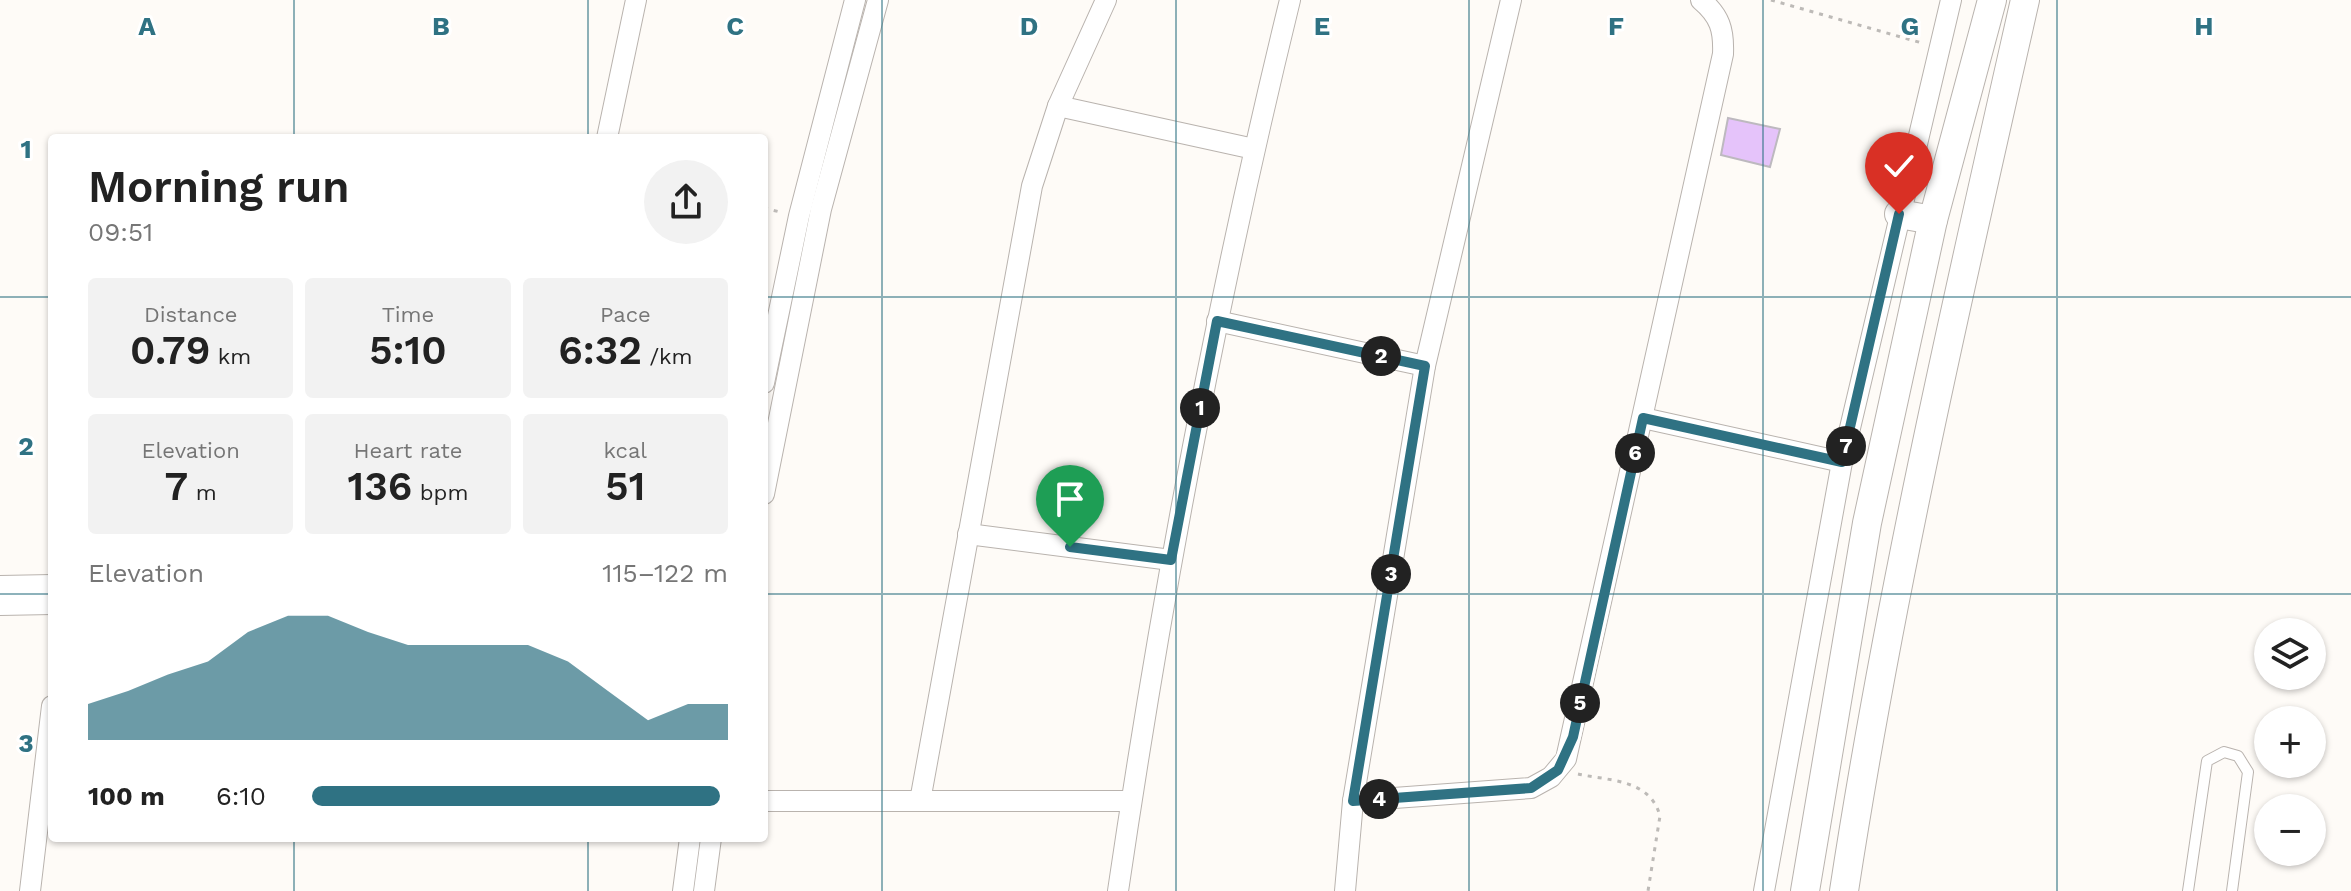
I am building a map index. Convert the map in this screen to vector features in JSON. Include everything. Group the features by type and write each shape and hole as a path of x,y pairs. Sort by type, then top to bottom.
{"street":[{"path":"608,134 636,0"},
{"path":"768,364 799,216 855,0"},
{"path":"768,474 821,209 878,0"},
{"path":"920,801 1026,217 1058,106 1106,0"},
{"path":"1118,891 1171,560 1217,321 1290,0"},
{"path":"1345,891 1353,801 1425,366 1511,0"},
{"path":"1353,801 1531,788 1558,770 1573,737 1723,54 1724,33 1715,12 1701,0"},
{"path":"1764,891 1842,462 1937,47 1951,0"},
{"path":"1805,891 1867,523 1933,220 1992,0"},
{"path":"1844,891 1924,444 2025,0"},
{"path":"1058,106 1254,149"},
{"path":"1899,214 1933,220"},
{"path":"1217,321 1425,366"},
{"path":"1643,418 1842,462"},
{"path":"968,534 1171,560"},
{"path":"0,586 48,585"},
{"path":"0,605 48,604"},
{"path":"30,891 48,740"},
{"path":"768,801 1131,801"},
{"path":"1819,806 1841,815 1857,809"},
{"path":"43,891 48,842"},
{"path":"683,891 689,842"},
{"path":"704,891 710,842"},
{"path":"1811,851 1835,846 1849,855"}],"lane":[{"path":"2188,891 2207,761 2224,752 2238,756 2248,772 2232,891"}],"path":[{"path":"1771,0 1937,47"},
{"path":"1558,770 1640,787 1650,795 1660,816 1648,891"}],"building":[{"path":"1728,118 1780,129 1770,167 1721,155"}],"route":[{"path":"1070,547 1171,560 1217,321 1425,366 1353,801 1531,788 1558,770 1566,759 1573,737 1643,418 1842,462 1899,214"}]}
